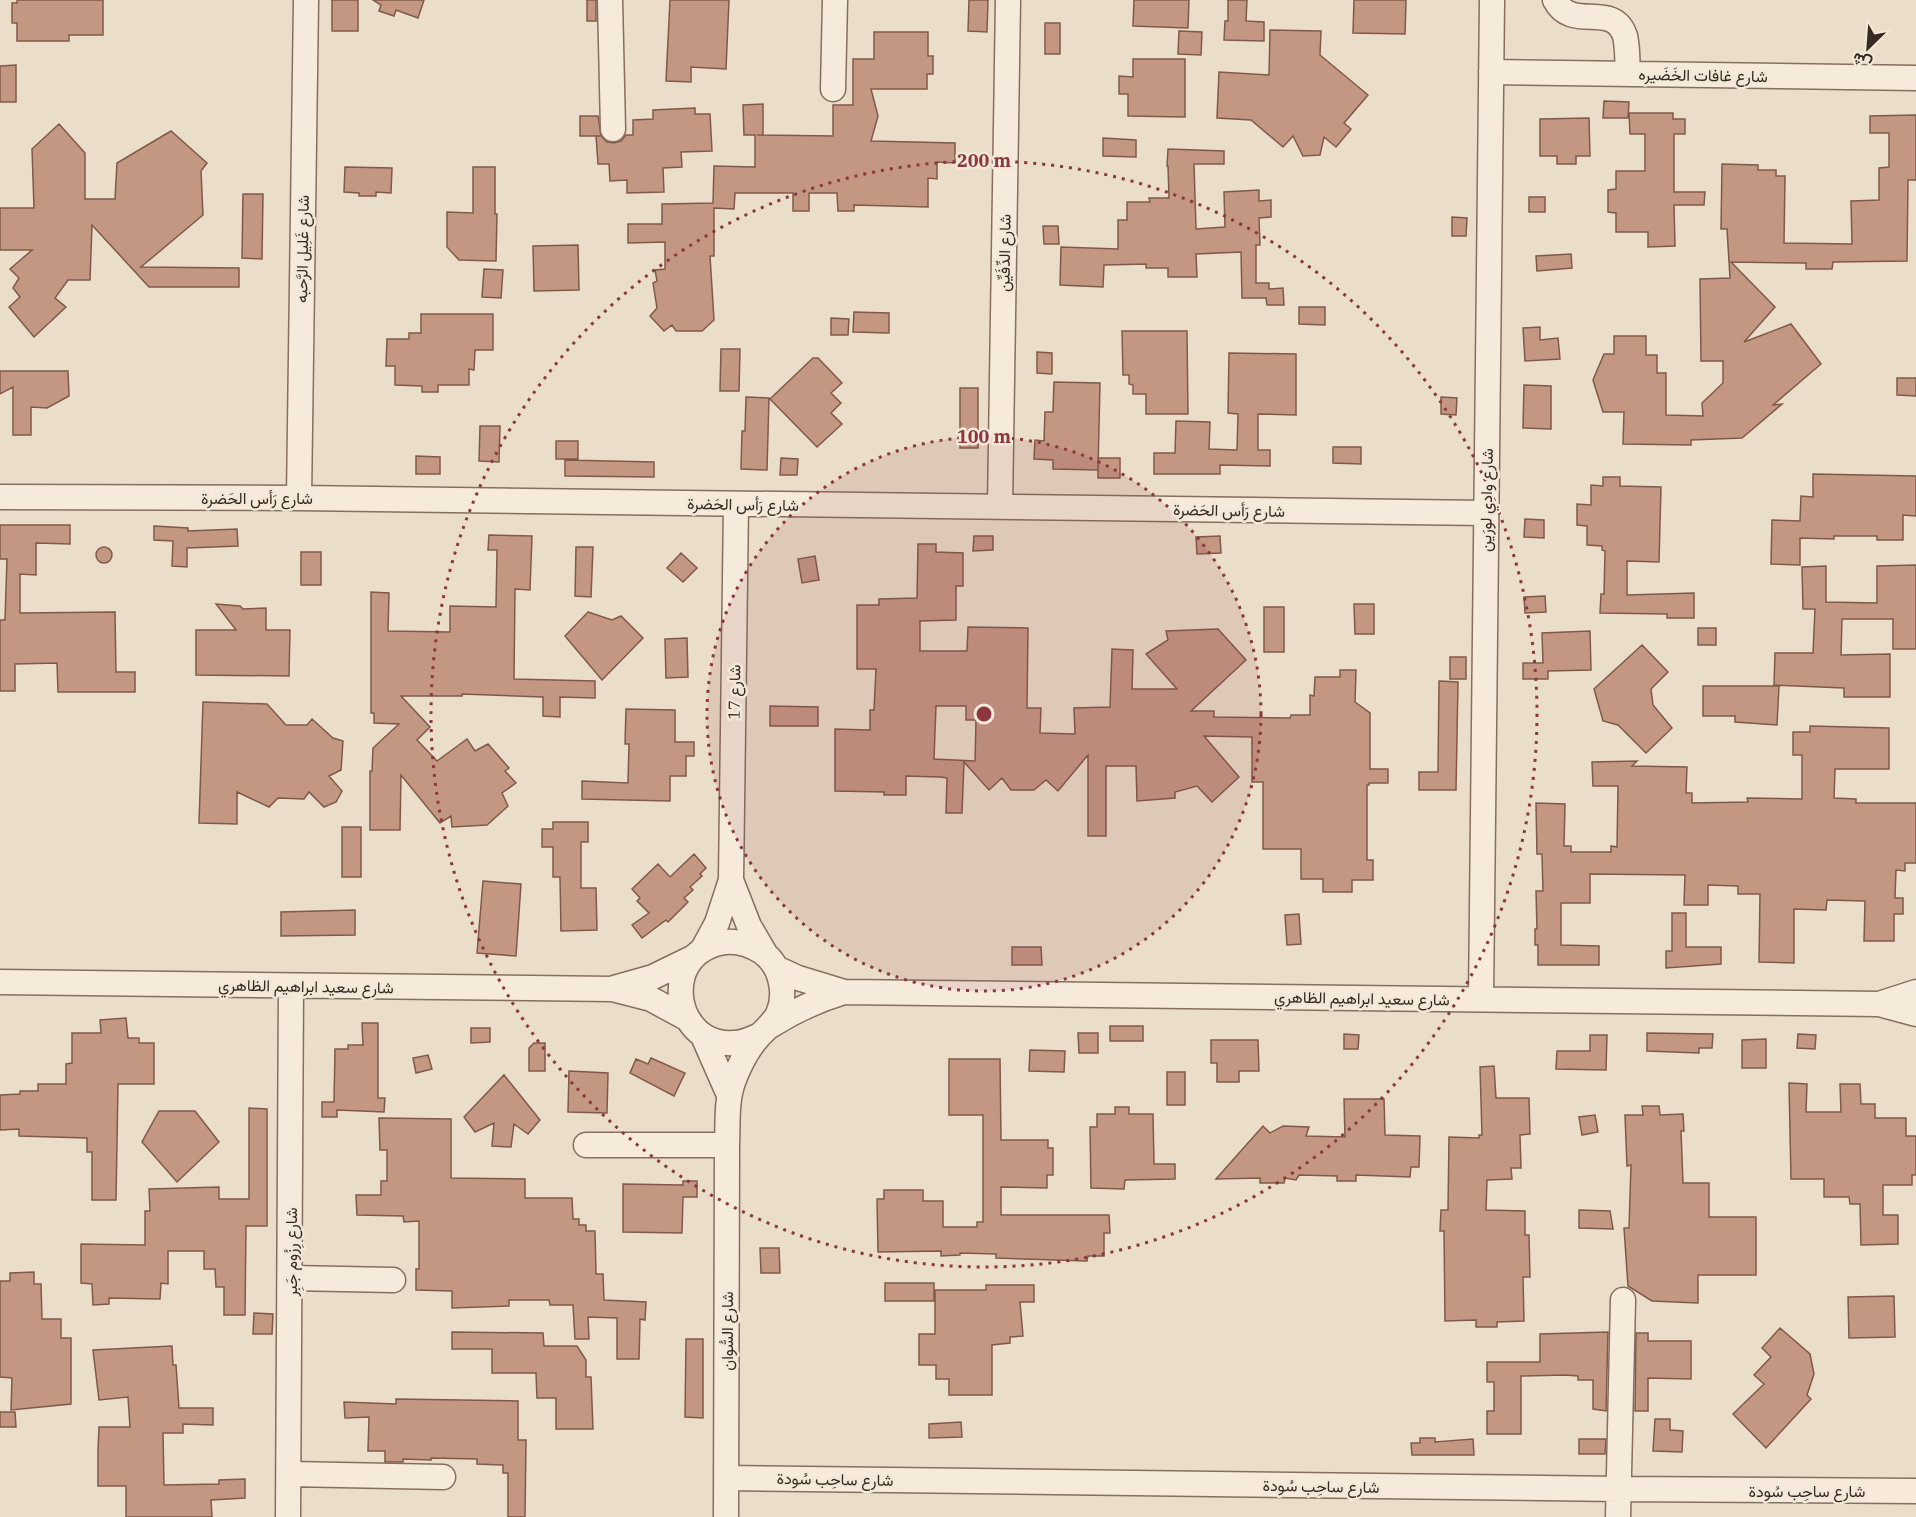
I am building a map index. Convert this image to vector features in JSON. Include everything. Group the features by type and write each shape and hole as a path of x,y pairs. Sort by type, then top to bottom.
{"street":[{"name":"شارع غَلِيل الرَّحبه","path":"299,498 306,0"},
{"path":"610,0 613,129"},
{"path":"833,89 835,0"},
{"name":"شارع الدِّفَيِّن","path":"1000,506 1008,0"},
{"name":"شارع وادِي لورَين","path":"1481,999 1492,0"},
{"path":"1555,0 1560,8 1571,15 1597,13 1617,22 1625,35 1628,74"},
{"name":"شارع غافات الخَضَيره","path":"1491,72 1916,78"},
{"name":"شارع رَأس الحَضرة","path":"0,497 299,498 1485,513"},
{"name":"شارع 17","path":"698,954 720,916 731,880 736,504"},
{"name":"شارع 17","path":"731,880 749,926 771,961"},
{"path":"742,943 754,947 771,961 781,982 782,998 778,1013 765,1031 747,1041 732,1044 718,1042 703,1036 686,1018 681,1003 680,987 684,972 698,954 716,944 742,943"},
{"name":"شارع سعيد ابراهيم الظاهري","path":"612,989 653,977 698,954"},
{"name":"شارع سعيد ابراهيم الظاهري","path":"771,961 798,978 844,992 1879,1004 1916,1014"},
{"name":"شارع سعيد ابراهيم الظاهري","path":"0,982 612,989 651,999 686,1018"},
{"name":"شارع رِزُوم جَبِر","path":"288,1517 291,986"},
{"name":"شارع سعيد ابراهيم الظاهري","path":"765,1031 793,1012 818,1000 844,992"},
{"name":"شارع سعيد ابراهيم الظاهري","path":"1879,1004 1916,992"},
{"name":"شارع السُّوان","path":"726,1517 729,1095 741,1063 765,1031"},
{"name":"شارع السُّوان","path":"703,1036 729,1095"},
{"path":"586,1145 727,1145"},
{"path":"291,1278 393,1280"},
{"path":"1618,1517 1623,1300"},
{"path":"289,1474 443,1477"},
{"name":"شارع ساحِب سُودة","path":"727,1478 1618,1490 1916,1491"}],"building":[{"path":"17,0 103,0 103,35 69,35 69,41 17,41 17,23 12,23 12,3 17,3"},
{"path":"332,0 358,0 358,31 332,31"},
{"path":"373,0 424,0 418,18 396,10 394,16 379,11 381,5"},
{"path":"587,0 596,0 596,21 587,21"},
{"path":"670,0 729,0 726,69 691,67 691,82 666,81"},
{"path":"969,0 988,0 987,32 968,31"},
{"path":"1134,0 1189,0 1188,28 1133,26"},
{"path":"1228,0 1247,0 1246,21 1264,22 1264,41 1224,40 1225,21 1228,21"},
{"path":"1354,0 1406,0 1405,34 1353,33"},
{"path":"1045,23 1060,23 1060,54 1045,54"},
{"path":"1270,30 1321,31 1320,55 1368,95 1344,123 1351,129 1336,147 1324,137 1320,155 1303,156 1293,136 1283,147 1251,120 1217,118 1219,72 1269,75"},
{"path":"1179,31 1202,32 1201,55 1178,54"},
{"path":"874,32 928,32 928,56 933,56 933,74 927,74 927,89 871,89 878,116 871,141 955,143 955,163 937,162 937,179 928,178 928,207 854,205 854,211 838,211 837,193 809,193 809,211 793,211 793,193 735,193 734,209 714,208 714,256 710,256 714,320 702,331 676,331 672,325 664,331 650,316 657,308 653,283 657,281 655,270 665,269 665,242 628,243 628,224 662,224 662,204 713,203 714,166 755,167 755,135 744,135 743,105 763,104 763,135 757,135 833,136 833,105 853,105 853,59 874,59"},
{"path":"1133,59 1185,59 1185,117 1128,116 1128,94 1119,94 1119,76 1133,77"},
{"path":"16,65 16,102 0,102 0,66"},
{"path":"1604,101 1629,102 1628,118 1603,118"},
{"path":"695,108 695,114 710,114 712,151 681,152 682,167 663,168 664,192 627,193 627,180 610,181 609,164 598,164 596,136 601,136 607,142 614,143 621,141 626,135 633,135 633,120 653,119 653,110"},
{"path":"1629,113 1673,113 1673,119 1685,119 1685,134 1674,134 1674,192 1705,192 1704,205 1674,205 1675,246 1648,247 1648,232 1616,232 1616,213 1608,212 1608,190 1616,189 1616,171 1645,171 1645,134 1630,134"},
{"path":"1916,115 1916,180 1908,180 1907,261 1833,262 1832,269 1806,269 1806,263 1731,262 1775,307 1744,342 1791,324 1821,364 1773,405 1782,404 1742,438 1691,440 1691,445 1623,444 1624,412 1603,412 1593,380 1604,354 1614,354 1614,336 1646,336 1646,355 1657,355 1657,373 1666,373 1666,415 1703,416 1702,403 1723,383 1723,361 1701,361 1700,279 1730,278 1727,229 1721,229 1722,164 1758,165 1758,170 1776,170 1776,176 1785,176 1784,243 1852,244 1851,201 1879,200 1879,168 1889,167 1889,133 1870,133 1870,116"},
{"path":"580,116 598,116 601,136 580,136"},
{"path":"1589,118 1590,156 1576,156 1576,164 1557,164 1557,156 1540,156 1540,119"},
{"path":"59,124 85,153 85,199 115,199 117,163 171,131 207,163 201,171 203,215 141,267 239,268 239,287 149,287 92,225 90,280 68,280 55,298 66,307 34,337 9,307 20,297 13,288 19,278 10,269 32,250 0,250 0,208 34,208 32,149"},
{"path":"1103,138 1136,140 1136,157 1103,156"},
{"path":"1168,149 1224,151 1224,164 1194,164 1196,229 1225,227 1224,192 1259,190 1259,201 1271,200 1271,217 1259,218 1260,245 1256,245 1256,283 1269,283 1269,289 1283,288 1284,305 1267,305 1266,298 1242,298 1241,252 1196,254 1197,277 1168,277 1168,268 1146,268 1146,264 1104,265 1103,287 1060,285 1061,247 1118,249 1118,220 1127,220 1127,202 1150,202 1149,198 1169,198"},
{"path":"345,167 392,168 391,193 376,192 376,196 359,196 359,193 344,192"},
{"path":"473,167 495,167 496,261 459,260 447,247 447,212 473,213"},
{"path":"243,194 263,194 262,259 242,258"},
{"path":"1529,197 1545,197 1545,212 1529,212"},
{"path":"1452,217 1467,218 1466,236 1452,236"},
{"path":"1043,226 1058,226 1059,244 1044,244"},
{"path":"578,245 579,290 534,291 533,246"},
{"path":"1571,254 1572,268 1537,271 1536,256"},
{"path":"484,269 503,270 501,298 482,297"},
{"path":"1299,307 1325,307 1325,325 1299,324"},
{"path":"854,312 889,313 889,333 853,332"},
{"path":"421,314 493,314 493,350 475,350 474,370 469,369 469,385 438,385 438,392 422,392 422,386 395,385 395,366 386,366 387,339 409,339 409,333 421,333"},
{"path":"831,318 849,319 848,335 831,335"},
{"path":"1540,327 1540,340 1558,338 1560,359 1525,361 1523,328"},
{"path":"1122,331 1187,331 1188,414 1146,414 1146,394 1133,394 1133,385 1129,384 1129,375 1123,375"},
{"path":"721,349 740,349 739,391 720,391"},
{"path":"1037,352 1052,353 1052,374 1037,373"},
{"path":"1229,353 1296,354 1296,415 1258,414 1258,450 1270,450 1270,466 1220,465 1220,474 1154,474 1154,453 1175,453 1176,421 1210,422 1209,449 1237,450 1238,414 1228,413"},
{"path":"813,358 818,358 842,383 831,393 841,403 831,413 842,424 817,447 770,399"},
{"path":"0,371 68,371 69,396 47,408 31,407 31,435 13,435 13,387 0,394"},
{"path":"1897,378 1916,378 1916,396 1897,395"},
{"path":"1054,382 1100,383 1098,470 1053,469 1053,460 1034,459 1035,440 1044,441 1045,412 1053,412"},
{"path":"1524,385 1551,386 1551,429 1523,428"},
{"path":"960,388 978,388 978,448 960,448"},
{"path":"746,397 769,398 767,470 741,469"},
{"path":"1441,397 1457,398 1456,415 1441,414"},
{"path":"480,426 500,426 499,462 479,461"},
{"path":"556,441 578,441 578,459 556,459"},
{"path":"1333,447 1361,447 1361,464 1333,463"},
{"path":"416,456 440,457 440,474 416,474"},
{"path":"781,458 798,459 797,475 780,475"},
{"path":"1098,458 1120,458 1120,478 1098,478"},
{"path":"565,460 654,462 654,477 565,476"},
{"path":"1813,474 1916,476 1916,516 1903,515 1903,540 1877,540 1877,536 1834,536 1834,539 1800,538 1800,565 1771,564 1772,520 1800,521 1801,496 1813,497"},
{"path":"1603,477 1620,477 1620,486 1661,487 1659,562 1627,561 1627,595 1694,593 1694,618 1667,618 1667,614 1600,613 1601,594 1604,594 1605,551 1602,550 1602,546 1587,545 1587,526 1577,525 1577,504 1591,505 1591,485 1603,486"},
{"path":"1525,519 1544,520 1544,538 1524,537"},
{"path":"0,525 70,525 70,544 36,543 36,575 20,574 20,613 115,612 116,672 135,672 135,692 58,692 57,663 15,664 15,691 0,691 0,620 5,620 7,559 0,559"},
{"path":"154,526 188,528 188,531 237,529 238,546 187,548 187,567 172,566 173,541 154,540"},
{"path":"489,535 532,536 530,590 515,589 514,679 595,681 595,698 560,697 560,717 543,716 543,697 462,694 462,696 401,696 430,727 417,740 437,761 467,739 475,751 488,744 509,768 505,771 516,783 502,793 508,806 487,825 452,827 451,816 440,823 401,775 400,830 370,830 370,771 372,771 373,748 399,724 374,723 374,713 371,713 371,592 389,593 388,631 450,632 450,606 496,607 497,550 488,550"},
{"path":"974,536 993,536 993,550 973,551"},
{"path":"1220,536 1221,553 1197,554 1196,537"},
{"path":"918,544 936,544 936,552 963,553 963,586 956,586 956,620 920,621 920,651 967,651 968,627 1028,628 1027,708 1041,708 1040,733 1075,734 1074,708 1110,707 1112,649 1133,650 1132,689 1177,689 1146,654 1168,640 1166,631 1218,629 1246,660 1191,711 1214,711 1214,717 1290,718 1291,715 1310,715 1310,695 1314,696 1315,677 1340,677 1340,670 1356,670 1355,702 1370,713 1370,769 1388,769 1388,783 1369,783 1367,785 1367,860 1373,860 1373,880 1352,880 1352,892 1323,892 1323,879 1301,879 1301,849 1263,849 1263,782 1252,782 1252,737 1204,736 1239,777 1212,802 1197,786 1175,792 1175,798 1137,801 1136,766 1106,766 1106,836 1088,836 1088,755 1058,791 1046,780 1034,790 1011,790 1002,778 989,790 964,762 962,813 946,813 947,778 906,776 906,795 835,791 835,729 870,730 870,710 874,710 876,669 857,669 857,605 879,605 879,599 917,598","holes":["936,706 966,706 966,720 976,720 975,761 934,759"]},
{"path":"104,547 112,555 104,563 96,555"},
{"path":"576,547 593,547 591,597 575,596"},
{"path":"301,552 321,552 321,585 301,585"},
{"path":"681,553 697,568 683,582 667,568"},
{"path":"815,556 819,580 802,583 798,559"},
{"path":"1916,565 1916,649 1893,649 1893,619 1842,619 1841,655 1890,654 1890,697 1844,697 1844,688 1774,685 1775,653 1813,653 1815,609 1803,609 1802,567 1826,566 1826,602 1877,603 1877,566"},
{"path":"1545,596 1546,612 1525,613 1524,597"},
{"path":"216,604 240,606 243,609 266,608 266,630 290,630 289,676 196,675 196,630 236,630"},
{"path":"1354,604 1374,604 1374,634 1355,634"},
{"path":"1264,607 1284,607 1284,652 1264,652"},
{"path":"588,612 612,620 621,616 643,638 602,680 565,636"},
{"path":"1698,628 1716,628 1716,645 1698,645"},
{"path":"1590,631 1591,670 1548,671 1548,679 1523,679 1523,663 1543,663 1542,633"},
{"path":"687,638 688,677 666,678 665,639"},
{"path":"1642,645 1668,672 1651,689 1653,705 1672,728 1646,753 1618,725 1603,721 1594,689"},
{"path":"1450,657 1466,657 1466,679 1450,679"},
{"path":"1439,681 1458,682 1456,790 1419,790 1419,772 1438,772"},
{"path":"1703,686 1779,686 1777,725 1735,722 1735,716 1703,716"},
{"path":"203,702 267,704 286,725 307,725 312,719 333,738 343,741 341,770 329,776 342,791 336,802 324,807 309,792 304,799 278,798 269,807 237,792 237,824 199,823"},
{"path":"770,706 818,707 818,726 770,726"},
{"path":"626,709 675,710 675,742 694,742 694,756 686,756 686,776 670,776 670,801 582,799 582,781 628,783 629,744 625,744"},
{"path":"1810,726 1889,728 1889,769 1835,769 1834,798 1856,799 1856,803 1916,803 1916,863 1905,863 1905,871 1896,870 1895,898 1903,898 1903,914 1894,914 1894,941 1864,941 1865,901 1827,900 1826,910 1794,909 1794,963 1759,962 1760,894 1738,894 1738,886 1708,885 1708,905 1684,905 1685,875 1590,874 1590,903 1561,903 1561,945 1599,946 1599,965 1538,965 1538,945 1535,945 1536,891 1543,891 1542,854 1537,854 1536,803 1565,804 1564,846 1571,846 1571,852 1611,852 1611,846 1617,847 1618,786 1593,786 1592,762 1637,761 1632,766 1687,767 1686,793 1692,793 1692,803 1748,802 1747,798 1802,799 1802,755 1793,755 1793,732 1810,732"},
{"path":"553,822 588,822 588,842 581,842 581,888 596,888 597,930 561,931 560,877 553,877 553,847 542,847 542,829 553,829"},
{"path":"342,827 361,827 361,877 342,877"},
{"path":"694,854 706,868 700,874 702,876 690,887 693,890 684,898 688,902 668,922 666,920 642,938 632,925 649,913 637,901 640,898 632,889 658,864 670,877"},
{"path":"483,881 521,884 516,956 477,953"},
{"path":"355,910 355,935 281,936 281,912"},
{"path":"1672,913 1686,913 1686,947 1721,947 1721,964 1666,968 1666,951 1672,951"},
{"path":"1299,914 1301,944 1287,945 1285,915"},
{"path":"1012,947 1041,947 1042,965 1012,965"},
{"path":"126,1018 128,1038 139,1038 139,1043 154,1043 154,1084 118,1084 116,1200 92,1200 92,1152 87,1152 87,1138 19,1136 19,1129 0,1130 0,1095 20,1094 20,1091 38,1091 38,1084 66,1084 66,1064 72,1063 72,1033 101,1033 100,1020"},
{"path":"362,1023 378,1023 378,1098 385,1098 384,1112 337,1110 337,1117 322,1117 322,1102 334,1102 335,1049 348,1049 348,1045 363,1045"},
{"path":"1110,1026 1143,1026 1143,1041 1110,1041"},
{"path":"471,1028 490,1028 490,1042 471,1043"},
{"path":"1078,1033 1098,1033 1098,1053 1079,1053"},
{"path":"1647,1033 1713,1034 1712,1048 1699,1048 1699,1053 1647,1051"},
{"path":"1344,1034 1359,1035 1358,1049 1344,1049"},
{"path":"1798,1034 1816,1035 1815,1049 1797,1048"},
{"path":"1590,1035 1607,1035 1606,1070 1556,1069 1557,1051 1590,1051"},
{"path":"1766,1039 1766,1068 1742,1068 1742,1040"},
{"path":"1211,1040 1258,1040 1259,1071 1239,1071 1239,1082 1217,1082 1217,1063 1211,1063"},
{"path":"534,1043 545,1043 545,1071 529,1071 529,1048"},
{"path":"1030,1050 1065,1051 1064,1072 1029,1071"},
{"path":"428,1055 432,1069 416,1073 413,1058"},
{"path":"651,1058 685,1073 674,1096 630,1073 636,1059 648,1064"},
{"path":"949,1059 1000,1059 1001,1140 1048,1140 1048,1148 1053,1148 1053,1175 1047,1175 1047,1188 1001,1187 1001,1215 1109,1215 1110,1233 1104,1233 1104,1256 1088,1256 1087,1261 996,1258 996,1254 960,1253 960,1255 941,1256 941,1251 878,1252 877,1199 884,1199 884,1190 923,1190 923,1201 943,1201 943,1227 977,1227 977,1222 983,1222 983,1115 949,1115"},
{"path":"1494,1066 1496,1098 1529,1098 1530,1134 1520,1135 1521,1168 1511,1168 1512,1179 1487,1180 1486,1210 1525,1211 1525,1235 1529,1235 1530,1277 1523,1277 1524,1321 1497,1322 1497,1327 1476,1327 1476,1320 1445,1321 1444,1231 1440,1231 1441,1210 1448,1210 1449,1137 1479,1138 1479,1135 1482,1135 1480,1067"},
{"path":"569,1071 608,1073 607,1113 568,1112"},
{"path":"1167,1072 1185,1072 1185,1105 1167,1105"},
{"path":"504,1075 540,1120 528,1134 514,1124 511,1147 492,1146 494,1123 475,1132 464,1117"},
{"path":"1789,1083 1807,1084 1806,1112 1841,1112 1840,1084 1860,1084 1861,1104 1875,1104 1875,1118 1906,1118 1906,1136 1916,1136 1916,1175 1912,1175 1912,1185 1883,1185 1883,1215 1898,1215 1898,1244 1861,1245 1860,1204 1850,1204 1849,1197 1824,1197 1824,1179 1791,1179"},
{"path":"1344,1099 1384,1099 1385,1135 1420,1136 1419,1167 1411,1167 1410,1177 1356,1175 1356,1181 1337,1181 1337,1176 1299,1175 1296,1180 1285,1178 1284,1183 1260,1183 1260,1178 1216,1179 1263,1126 1270,1133 1283,1126 1309,1127 1306,1136 1345,1137"},
{"path":"1642,1106 1659,1106 1660,1115 1683,1114 1684,1131 1681,1131 1683,1183 1709,1183 1709,1217 1756,1217 1756,1275 1698,1275 1698,1303 1652,1301 1628,1286 1624,1228 1629,1228 1631,1165 1627,1166 1625,1115 1643,1115"},
{"path":"1115,1107 1129,1107 1129,1114 1153,1114 1154,1164 1175,1164 1175,1179 1125,1180 1124,1189 1091,1188 1090,1127 1097,1127 1097,1114 1115,1114"},
{"path":"249,1108 267,1109 267,1226 246,1226 245,1315 224,1315 224,1287 216,1287 215,1269 204,1269 204,1251 168,1251 168,1284 161,1283 160,1299 109,1298 109,1304 93,1305 92,1284 81,1283 81,1244 145,1245 145,1211 150,1211 149,1189 219,1187 219,1199 249,1199"},
{"path":"159,1111 195,1111 219,1142 177,1182 142,1142"},
{"path":"1595,1115 1598,1132 1582,1135 1579,1117"},
{"path":"379,1118 451,1119 451,1178 525,1179 525,1198 572,1198 573,1219 579,1219 579,1225 586,1225 586,1231 595,1231 596,1274 603,1274 604,1300 646,1302 645,1320 640,1319 639,1359 617,1359 617,1318 588,1317 589,1339 575,1339 573,1305 550,1305 549,1300 509,1300 509,1306 452,1308 452,1291 416,1290 416,1269 419,1269 419,1221 404,1222 403,1216 357,1215 356,1195 381,1195 381,1181 387,1181 387,1150 380,1150"},
{"path":"683,1181 697,1181 697,1197 683,1197 682,1233 623,1232 623,1184 683,1185"},
{"path":"1579,1210 1610,1211 1613,1229 1579,1228"},
{"path":"760,1248 779,1248 780,1273 761,1273"},
{"path":"34,1272 34,1284 41,1284 42,1319 61,1319 61,1338 71,1338 71,1404 11,1410 12,1378 0,1377 0,1281 10,1281 10,1273"},
{"path":"885,1283 934,1283 934,1301 885,1301"},
{"path":"986,1285 1034,1285 1034,1302 1020,1302 1023,1336 1010,1337 1010,1343 992,1345 992,1395 949,1395 949,1379 936,1379 936,1365 919,1365 919,1334 935,1334 935,1290 986,1290"},
{"path":"1894,1296 1895,1337 1849,1338 1848,1297"},
{"path":"254,1313 273,1314 272,1334 253,1334"},
{"path":"1780,1328 1810,1354 1814,1374 1807,1395 1811,1399 1766,1448 1733,1414 1764,1384 1754,1375 1771,1357 1762,1348"},
{"path":"452,1332 543,1333 544,1346 577,1346 586,1360 586,1377 591,1377 593,1429 556,1429 556,1398 537,1398 536,1373 492,1373 492,1349 452,1349"},
{"path":"1608,1332 1606,1411 1593,1409 1593,1380 1578,1380 1578,1376 1565,1375 1521,1376 1521,1434 1487,1434 1487,1411 1494,1411 1494,1382 1487,1382 1487,1362 1540,1362 1540,1334"},
{"path":"1636,1333 1648,1333 1648,1341 1691,1341 1691,1379 1648,1378 1648,1411 1635,1411"},
{"path":"686,1339 703,1339 703,1418 685,1417"},
{"path":"172,1346 173,1365 176,1365 179,1408 213,1408 213,1425 183,1424 183,1433 163,1433 164,1485 219,1484 219,1480 245,1479 245,1498 211,1500 212,1517 126,1517 126,1486 98,1486 98,1450 99,1427 130,1427 128,1397 99,1400 93,1350"},
{"path":"396,1399 518,1401 518,1440 526,1440 525,1517 508,1517 508,1473 503,1473 503,1465 477,1464 477,1459 431,1458 431,1460 403,1459 403,1462 385,1462 385,1451 368,1451 369,1417 345,1418 344,1402 396,1404"},
{"path":"0,1412 15,1412 16,1427 0,1427"},
{"path":"1655,1419 1670,1419 1670,1430 1683,1431 1682,1452 1653,1451"},
{"path":"961,1422 962,1437 929,1438 929,1424"},
{"path":"1420,1438 1435,1438 1435,1442 1473,1439 1474,1455 1412,1455 1411,1443 1420,1443"},
{"path":"1579,1439 1606,1439 1605,1454 1579,1454"}]}
